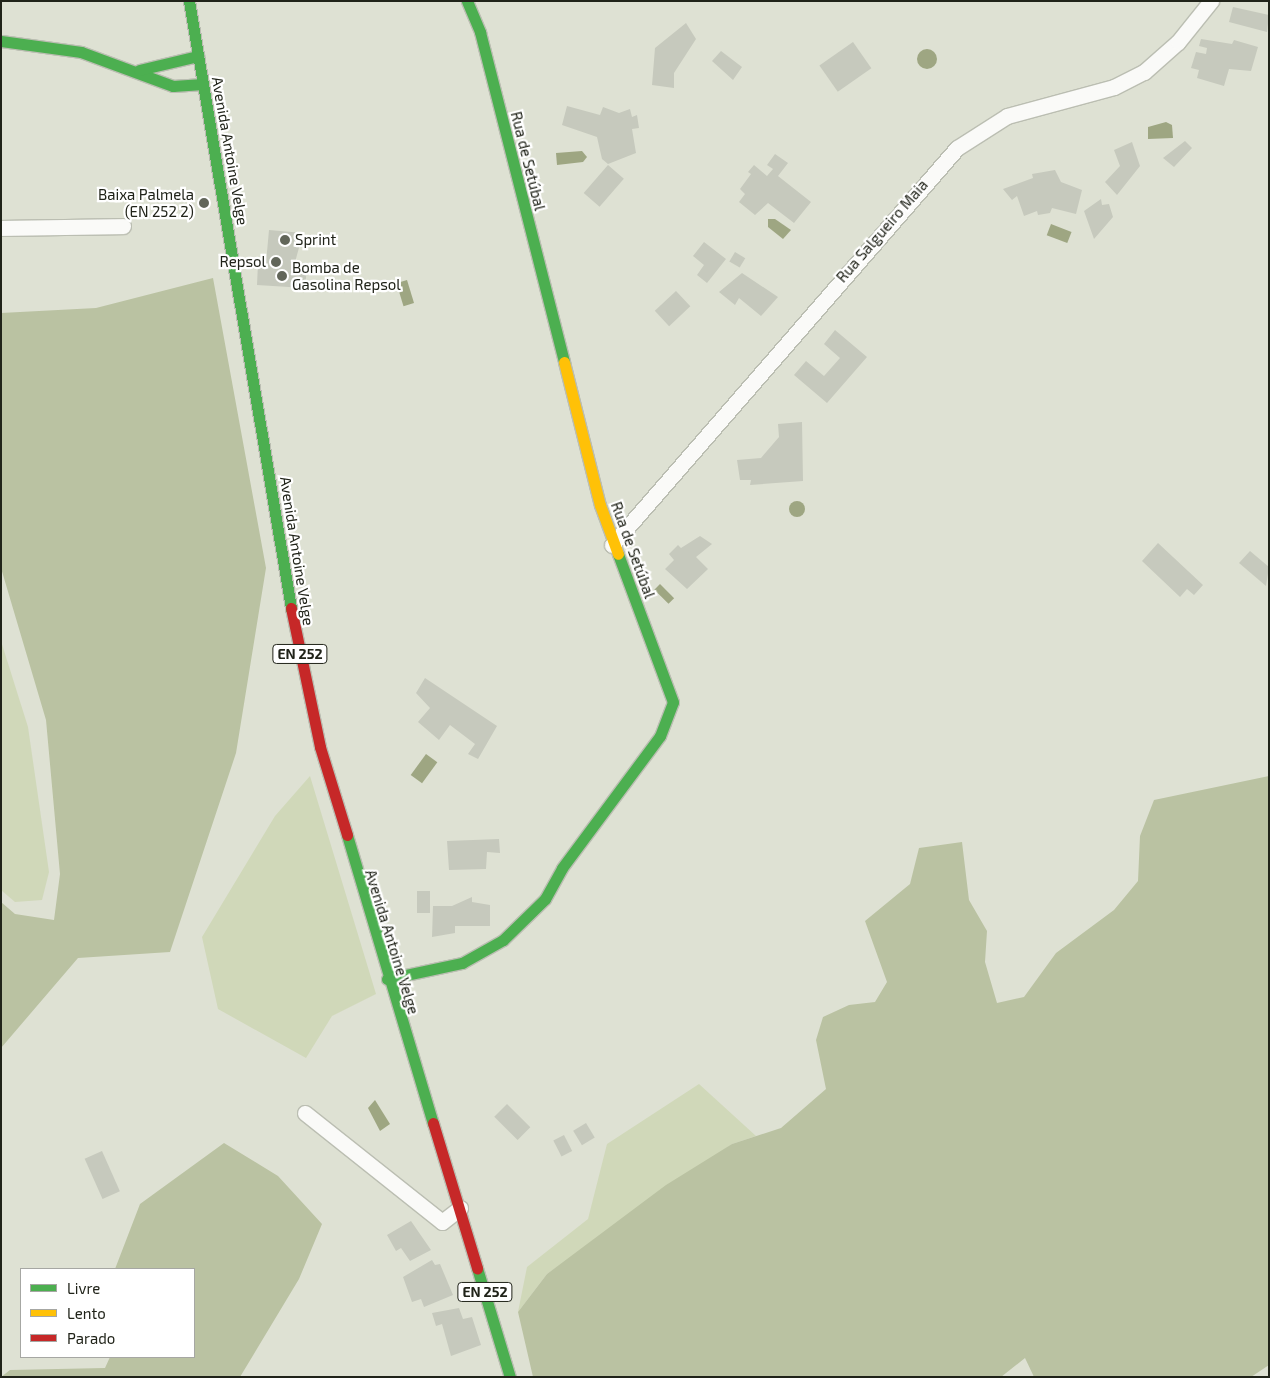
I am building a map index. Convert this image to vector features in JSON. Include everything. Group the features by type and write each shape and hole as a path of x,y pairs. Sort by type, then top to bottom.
{"street":[{"name":"Avenida Antoine Velge","path":"189,1 295,632 320,747 387,979 460,1208"},
{"name":"Rua de Setúbal","path":"387,979 462,963 503,940 545,899 562,868 668,723 672,692 612,545 480,32 467,1"},
{"name":"Rua Salgueiro Maia","path":"612,545 957,148 1007,116 1114,87 1144,72 1178,42 1211,1"},
{"path":"1,41 81,52 139,70 173,86 203,84"},
{"path":"139,70 198,56"},
{"path":"1,228 123,226"},
{"path":"305,1113 442,1222 460,1208"},
{"name":"EN 252","path":"460,1208 510,1377"}],"shaded area":[{"path":"927,49 934,52 937,59 934,66 927,69 920,66 917,59 920,52"},
{"path":"1166,122 1172,125 1173,138 1148,139 1148,127"},
{"path":"582,151 587,157 583,162 557,165 556,153"},
{"path":"768,219 775,219 791,230 783,239 768,227"},
{"path":"1051,224 1072,232 1067,243 1047,235"},
{"path":"213,278 266,568 236,753 170,952 78,958 1,1048 1,902 15,914 54,920 60,874 46,720 1,568 1,313 96,308"},
{"path":"407,280 414,303 403,306 396,283"},
{"path":"794,501 800,501 805,506 803,515 794,517 789,512 789,506"},
{"path":"660,584 674,598 668,604 654,590"},
{"path":"1,641 28,727 49,872 42,900 15,902 1,890"},
{"path":"426,754 437,762 422,783 411,775"},
{"path":"310,776 376,994 332,1016 306,1058 218,1009 202,937 275,816"},
{"path":"1269,776 1269,1365 1251,1377 1034,1377 1025,1358 1001,1377 533,1377 518,1312 547,1274 666,1185 732,1144 781,1128 826,1089 816,1040 823,1017 849,1005 875,1002 887,982 865,921 910,884 919,848 962,842 969,900 987,931 985,962 997,1003 1024,997 1056,953 1114,910 1138,881 1140,836 1154,800"},
{"path":"699,1084 756,1136 732,1144 547,1274 518,1312 527,1267 588,1219 607,1144"},
{"path":"375,1100 390,1124 380,1131 368,1108"},
{"path":"224,1143 278,1176 322,1224 299,1279 240,1377 1,1377 10,1370 105,1368 110,1358 195,1358 195,1268 115,1268 140,1204"}],"building":[{"path":"1233,7 1269,15 1267,32 1229,22"},
{"path":"686,23 696,39 674,73 674,88 652,85 655,48"},
{"path":"1201,39 1232,44 1234,40 1258,47 1251,71 1229,69 1224,86 1197,78 1199,70 1191,68 1196,52 1206,54 1207,48 1199,46"},
{"path":"853,42 871,68 838,92 819,66"},
{"path":"721,51 742,67 733,80 712,61"},
{"path":"567,106 600,115 603,107 619,113 630,109 632,117 637,115 639,128 632,129 636,153 608,164 602,159 597,137 562,125"},
{"path":"1185,141 1192,148 1174,167 1163,158"},
{"path":"1132,142 1140,166 1117,195 1105,182 1120,166 1114,150"},
{"path":"775,154 788,163 778,176 811,202 794,223 768,203 755,215 739,202 745,194 740,189 751,174 748,172 754,165 767,176 773,169 767,165"},
{"path":"608,165 624,179 600,207 584,193"},
{"path":"1055,170 1061,182 1082,190 1076,214 1052,208 1050,213 1038,215 1037,211 1024,216 1017,196 1012,200 1003,189 1033,178 1032,174"},
{"path":"1101,199 1102,205 1109,204 1113,217 1094,239 1084,211"},
{"name":"Bomba de Gasolina Repsol","path":"269,230 303,233 294,266 307,267 305,288 257,285 258,263 266,263"},
{"path":"704,242 726,259 707,283 697,275 704,265 693,256"},
{"path":"735,252 745,258 740,268 729,261"},
{"path":"742,273 778,297 761,316 739,298 735,305 719,292"},
{"path":"676,291 690,306 669,326 655,311"},
{"path":"835,330 867,357 827,403 794,375 806,361 824,376 840,358 824,344"},
{"path":"802,422 803,481 750,485 751,480 740,480 737,460 761,458 779,437 778,424"},
{"path":"700,536 712,544 696,557 708,569 687,589 665,569 674,560 669,554 678,545 681,548"},
{"path":"1158,543 1203,585 1194,595 1187,589 1180,597 1142,561"},
{"path":"1250,551 1269,567 1266,586 1239,563"},
{"path":"425,678 497,726 478,759 468,754 475,744 450,725 439,740 418,722 430,708 416,693"},
{"path":"499,839 500,853 487,852 486,869 449,870 447,841"},
{"path":"417,891 430,891 430,913 417,913"},
{"path":"472,897 472,902 490,905 490,926 455,926 455,933 432,937 433,906 452,906"},
{"path":"507,1104 530,1127 518,1140 494,1117"},
{"path":"586,1123 595,1138 582,1145 573,1131"},
{"path":"564,1135 572,1151 561,1156 553,1140"},
{"path":"102,1151 120,1191 103,1199 85,1159"},
{"path":"411,1221 431,1250 410,1261 401,1248 396,1251 387,1235"},
{"path":"432,1260 435,1265 440,1264 453,1295 424,1307 421,1299 412,1302 403,1277"},
{"path":"459,1308 463,1319 472,1317 481,1345 451,1356 442,1324 436,1326 432,1313"}],"traffic: fast":[{"path":"189,1 291,608"},
{"path":"467,1 480,32 564,362"},
{"path":"1,41 81,52 173,86 203,84"},
{"path":"139,70 198,56"},
{"path":"387,979 462,963 503,940 545,899 562,868 660,736 673,702 618,554"},
{"path":"347,835 433,1123"},
{"path":"477,1268 510,1377"}],"traffic: slow":[{"path":"564,362 600,505 618,554"}],"traffic: jam":[{"path":"291,608 320,747 347,835"},
{"path":"433,1123 477,1268"}],"place":[{"name":"Baixa Palmela (EN 252 2)","path":"204,203"},
{"name":"Sprint","path":"285,240"},
{"name":"Repsol","path":"276,262"},
{"name":"Bomba de Gasolina Repsol","path":"282,276"}]}
